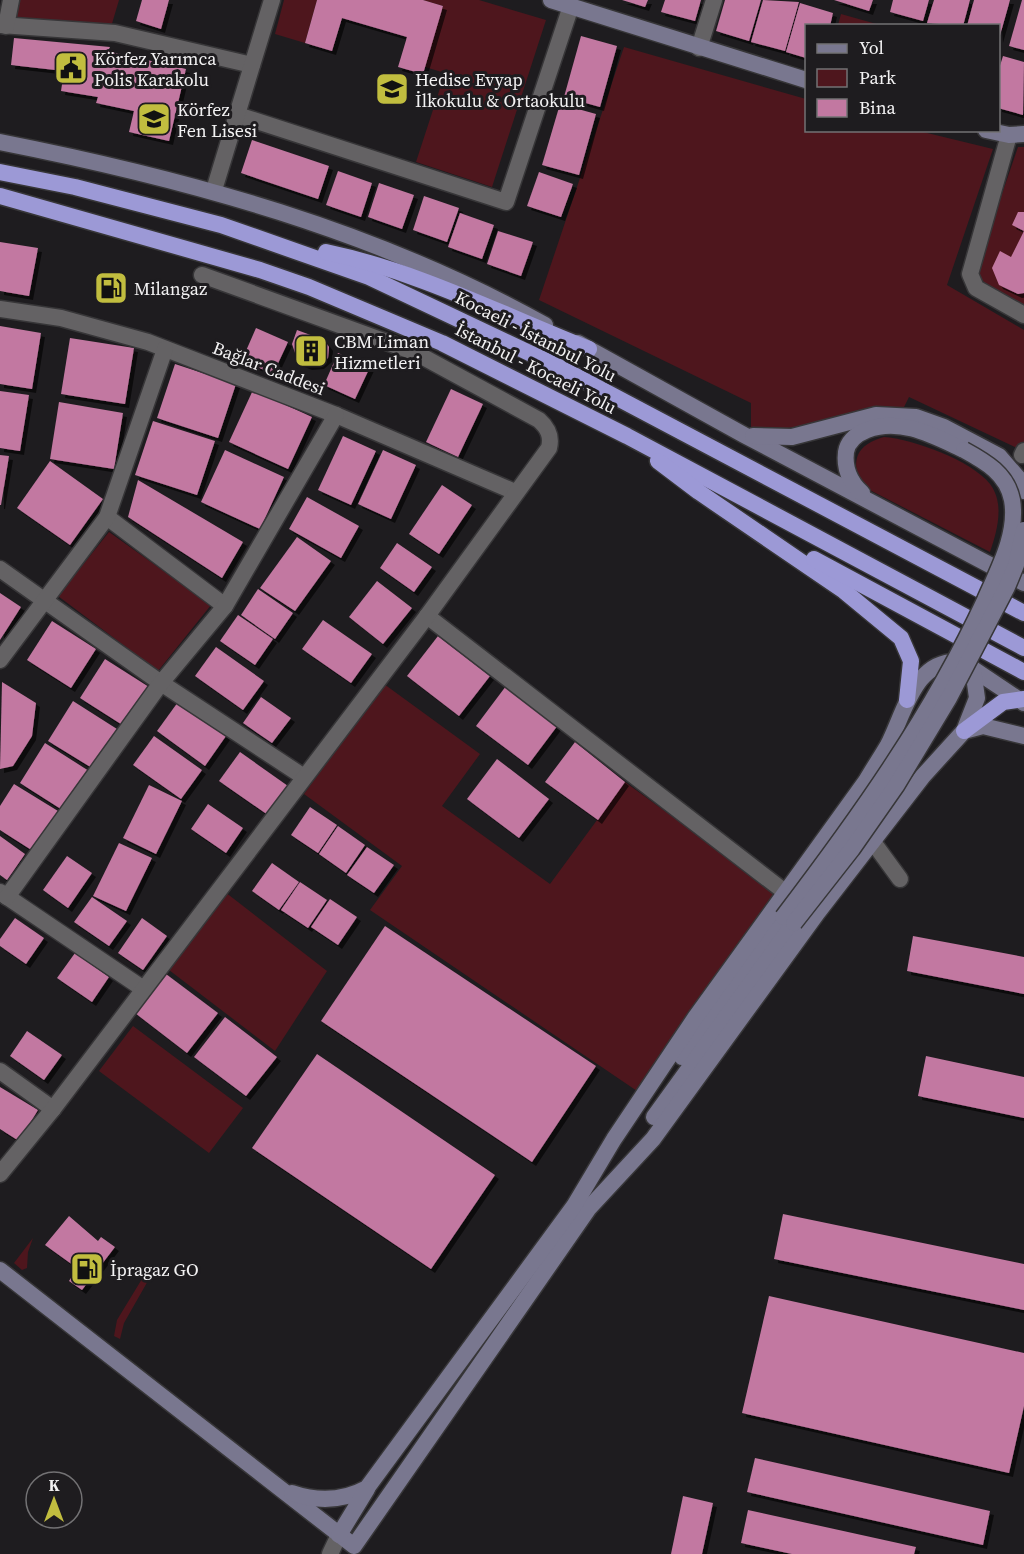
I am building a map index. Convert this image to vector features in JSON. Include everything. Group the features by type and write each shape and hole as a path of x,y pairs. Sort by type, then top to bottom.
{"highway":[{"name":"Kocaeli - İstanbul Yolu","path":"0,172 147,204 273,242 417,298 557,366 1024,614"},
{"name":"İstanbul - Kocaeli Yolu","path":"0,196 224,258 309,287 442,343 630,438 1024,648"},
{"path":"273,242 374,264 590,349"},
{"path":"630,438 699,492 844,591 901,638 911,661 908,700"},
{"path":"750,525 1024,672"},
{"path":"964,731 989,710 1003,702 1022,700"}],"main road":[{"path":"550,0 805,79"},
{"path":"998,132 1016,135"},
{"path":"0,142 214,190 364,242 450,276 518,309 744,435 1024,583"},
{"path":"744,435 792,437 854,419 886,414 916,417 944,427 999,456 1019,479 1024,491"},
{"path":"339,1535 367,1488 581,1207 788,920 881,786 918,726 974,624 1005,551 1013,516 1008,487 1001,475 987,463 964,450 923,431 904,426 874,427 860,432 847,446 846,464 854,486 866,498"},
{"path":"788,920 852,849 928,735 1007,587 1016,565 1024,530"},
{"path":"0,1270 339,1535 352,1550 581,1207 614,1139 682,1037 866,781 888,744 908,700 926,674 935,665 947,660 968,665 1022,700"},
{"path":"581,1207 653,1139 923,776 964,731 977,698 968,665"},
{"path":"964,731 983,726 1024,736"},
{"path":"282,1490 308,1499 331,1499 352,1496 367,1488"}],"street":[{"path":"11,0 3,26 115,33 252,65"},
{"path":"214,190 272,0"},
{"path":"699,48 714,0"},
{"path":"238,115 506,202 571,6"},
{"path":"1016,135 970,274 976,288 1024,315"},
{"path":"0,1174 427,616 549,448 551,440 546,426 539,420 414,352 202,275"},
{"name":"Bağlar Caddesi","path":"0,309 61,318 165,349 336,415 515,492"},
{"path":"0,660 107,517 165,349"},
{"path":"142,988 4,895 161,683 225,606 336,415"},
{"path":"107,517 225,606"},
{"path":"0,569 161,683 304,777"},
{"path":"427,616 785,892"},
{"path":"873,842 900,879"},
{"path":"0,1071 52,1109"},
{"path":"330,1554 339,1535"}],"green space":[{"path":"18,0 119,0 111,27 13,20"},
{"path":"284,0 317,0 305,43 275,34"},
{"path":"423,0 479,0 546,20 492,187 416,162 445,73 425,67 443,6"},
{"path":"841,14 876,24 838,24"},
{"path":"624,47 805,99 805,132 923,132 993,149 947,285 1024,330 1024,459 1017,448 909,397 904,407 865,411 789,428 751,428 751,403 539,300"},
{"path":"1018,147 1024,147 1024,306 987,285 979,272 978,264"},
{"path":"884,437 925,446 940,452 969,467 990,484 997,500 998,518 990,552 860,485 856,467 858,454 868,444"},
{"path":"109,532 211,605 158,671 58,596"},
{"path":"384,684 480,754 442,806 550,884 625,782 784,898 640,1093 370,910 402,866 304,794"},
{"path":"225,892 327,971 275,1051 169,970"},
{"path":"133,1026 243,1108 209,1153 99,1071"},
{"path":"33,1238 28,1252 27,1268 22,1270 14,1263"},
{"path":"145,1274 149,1279 124,1323 120,1339 114,1336 117,1320"}],"building":[{"path":"142,0 169,0 161,29 136,21"},
{"name":"Hedise Evyap İlkokulu & Ortaokulu","path":"317,0 423,0 443,6 423,74 398,67 407,37 342,18 332,51 305,43"},
{"path":"622,0 648,0 645,7"},
{"path":"665,0 701,0 695,21 661,12"},
{"path":"725,0 761,0 749,41 716,31"},
{"path":"763,0 799,2 785,51 751,42"},
{"path":"834,0 873,0 869,11"},
{"path":"893,0 929,0 923,21 890,12"},
{"path":"934,0 970,0 964,24 927,23"},
{"path":"974,0 1010,0 1000,35 1000,24 968,24"},
{"path":"1022,0 1024,0 1024,50 1009,46"},
{"path":"800,3 833,13 830,24 805,24 805,58 786,52"},
{"path":"581,36 617,46 600,107 564,97"},
{"path":"14,38 110,47 108,51 186,69 169,141 129,132 134,111 96,103 98,97 61,91 64,71 11,65"},
{"path":"1003,56 1024,62 1023,115 1000,109 1000,66"},
{"path":"560,104 596,114 579,175 542,165"},
{"path":"252,140 329,166 318,199 241,173"},
{"path":"338,171 372,183 361,217 326,205"},
{"path":"539,172 573,184 561,217 527,206"},
{"path":"379,183 414,195 402,229 368,217"},
{"path":"424,196 459,208 447,242 413,230"},
{"path":"1018,212 1024,212 1024,231 1012,225"},
{"path":"460,213 494,225 482,259 448,247"},
{"path":"498,231 533,242 521,276 487,264"},
{"path":"1024,231 1024,293 1018,294 999,285 992,268 1000,251 1011,257"},
{"path":"0,242 38,248 29,296 0,291"},
{"path":"0,326 41,333 32,389 0,384"},
{"path":"256,328 288,342 273,374 242,360"},
{"name":"CBM Liman Hizmetleri","path":"297,330 324,340 329,347 328,358 320,365 308,366 298,362 292,344"},
{"path":"70,338 134,348 125,404 61,394"},
{"path":"338,353 370,367 355,399 324,385"},
{"path":"175,364 236,384 218,438 157,418"},
{"path":"451,389 483,404 458,457 426,442"},
{"path":"253,390 312,417 288,469 229,442"},
{"path":"0,391 29,395 20,451 0,448"},
{"path":"59,402 123,413 114,469 50,459"},
{"path":"153,421 215,441 197,495 135,475"},
{"path":"343,436 376,451 351,505 318,490"},
{"path":"225,450 284,477 260,529 201,502"},
{"path":"383,450 416,465 391,519 358,504"},
{"path":"0,455 9,456 1,505 0,505"},
{"path":"50,461 103,499 70,545 17,508"},
{"path":"138,480 243,542 222,578 128,517"},
{"path":"442,485 472,505 439,554 409,534"},
{"path":"307,497 359,526 341,558 289,529"},
{"path":"297,537 331,561 295,611 260,588"},
{"path":"397,543 432,567 414,592 380,568"},
{"path":"377,581 412,608 383,644 349,617"},
{"path":"258,589 293,613 275,639 241,615"},
{"path":"0,593 21,607 0,640"},
{"path":"238,615 273,639 255,665 220,641"},
{"path":"323,620 372,654 351,683 302,649"},
{"path":"52,621 96,649 71,688 27,660"},
{"path":"438,636 490,676 459,716 407,676"},
{"path":"216,647 264,681 243,710 195,676"},
{"path":"105,659 149,687 124,726 80,698"},
{"path":"2,682 36,703 32,736 13,766 0,769"},
{"path":"506,686 558,725 528,765 476,726"},
{"path":"261,697 291,718 272,743 243,723"},
{"path":"73,701 117,729 92,768 48,741"},
{"path":"178,702 226,736 205,766 157,731"},
{"path":"154,736 202,770 181,799 133,765"},
{"path":"575,742 625,782 598,820 545,782"},
{"path":"45,743 89,771 64,811 20,783"},
{"path":"240,752 288,786 268,815 219,781"},
{"path":"497,759 549,799 519,838 467,799"},
{"path":"14,784 58,811 33,851 0,830 0,806"},
{"path":"149,785 182,801 156,854 123,838"},
{"path":"208,804 243,828 226,853 191,829"},
{"path":"310,807 337,825 318,853 291,835"},
{"path":"338,826 365,845 346,873 319,854"},
{"path":"0,836 25,854 7,880 0,875"},
{"path":"119,843 152,858 126,911 93,896"},
{"path":"367,847 394,865 374,893 347,875"},
{"path":"67,856 92,873 68,908 43,890"},
{"path":"272,863 299,882 279,910 252,891"},
{"path":"300,882 327,900 308,928 281,910"},
{"path":"92,897 127,921 109,946 74,922"},
{"path":"330,899 357,917 338,945 311,927"},
{"path":"15,918 44,938 26,964 0,946 0,939"},
{"path":"142,918 167,936 143,970 118,953"},
{"path":"385,926 596,1066 532,1162 321,1021"},
{"path":"913,936 1024,957 1024,994 907,971"},
{"path":"75,953 109,977 92,1002 57,978"},
{"path":"166,974 218,1013 187,1053 135,1013"},
{"path":"225,1017 277,1057 246,1096 194,1057"},
{"path":"27,1031 62,1055 44,1080 10,1056"},
{"path":"317,1054 495,1175 431,1269 252,1148"},
{"path":"926,1056 1024,1077 1024,1118 918,1096"},
{"path":"0,1087 38,1110 19,1141 0,1129"},
{"path":"783,1214 1024,1264 1024,1310 774,1259"},
{"path":"69,1216 98,1241 101,1237 115,1247 82,1290 69,1281 77,1268 45,1245"},
{"path":"769,1296 1024,1353 1024,1406 1009,1473 742,1413"},
{"path":"755,1458 990,1511 983,1545 747,1492"},
{"path":"683,1496 713,1503 702,1554 671,1554"},
{"path":"748,1510 916,1547 914,1554 792,1554 741,1543"}],"place":[{"name":"Körfez Yarımca Polis Karakolu","path":"71,68"},
{"name":"Hedise Evyap İlkokulu & Ortaokulu","path":"392,89"},
{"name":"Körfez Fen Lisesi","path":"154,119"},
{"name":"Milangaz","path":"111,288"},
{"name":"CBM Liman Hizmetleri","path":"311,351"},
{"name":"İpragaz GO","path":"87,1269"}]}
